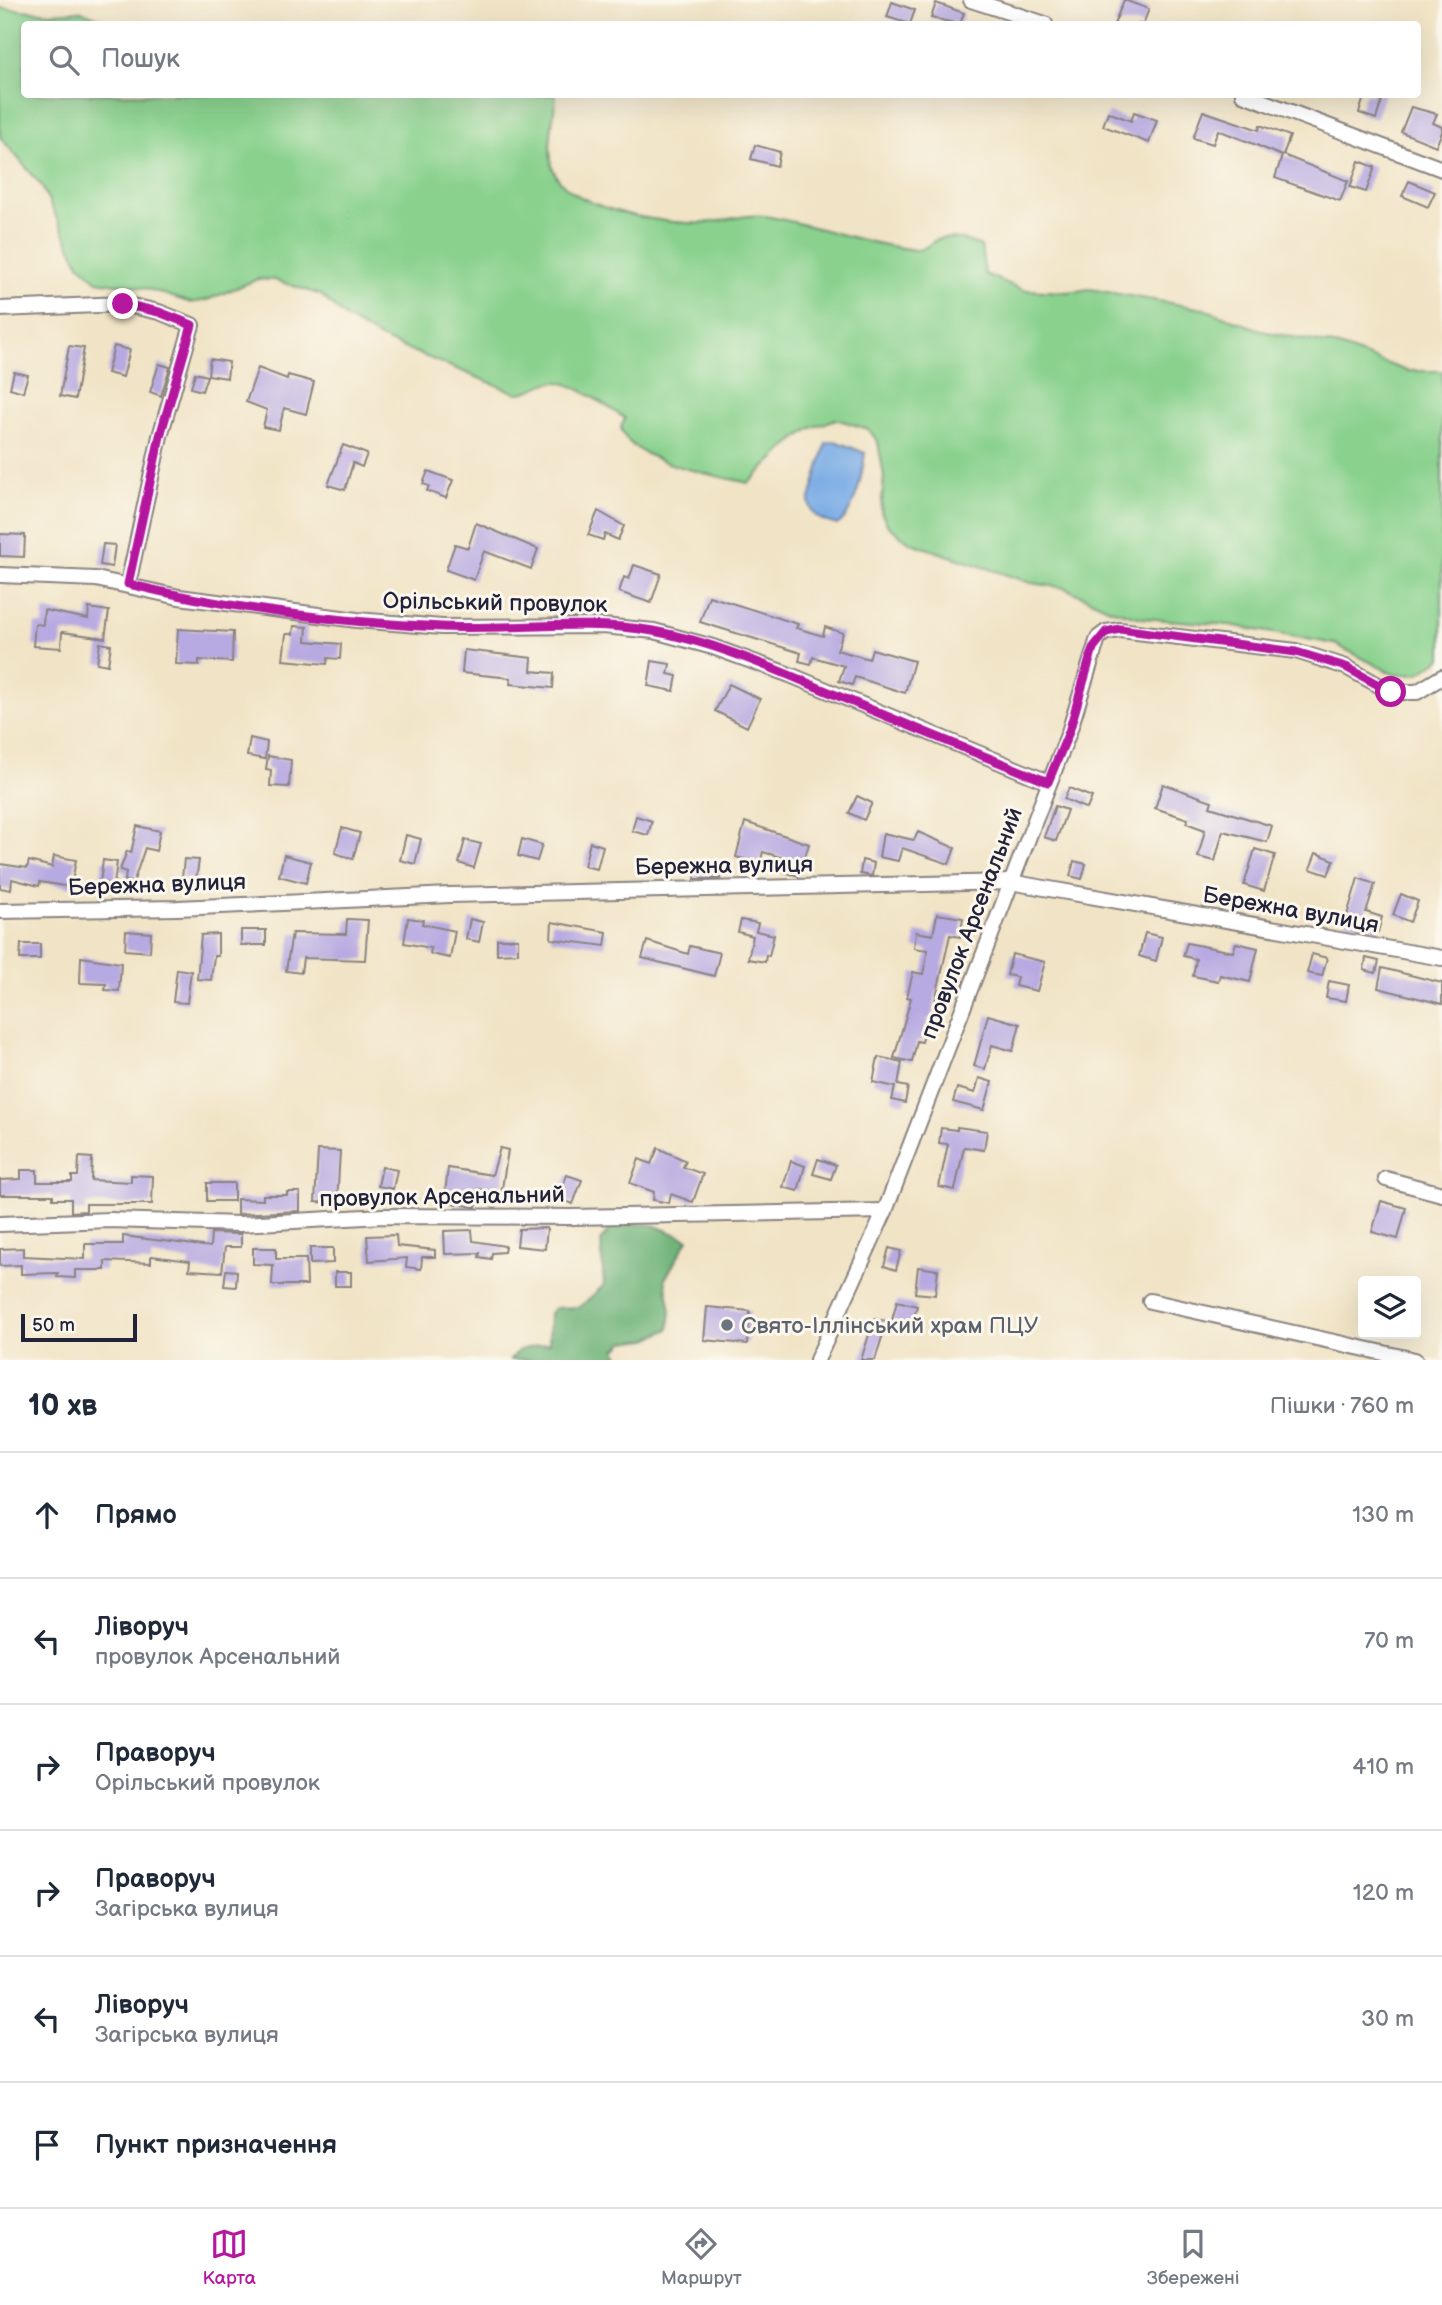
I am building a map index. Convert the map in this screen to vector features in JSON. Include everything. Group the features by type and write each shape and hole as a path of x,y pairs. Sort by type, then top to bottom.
{"street":[{"path":"971,0 1036,21"},
{"path":"1254,98 1442,169"},
{"path":"0,309 123,304 159,312 192,325 160,436 128,584"},
{"name":"Орільський провулок","path":"0,575 96,579 179,597 357,620 442,627 603,626 654,631 713,647 777,670 1048,782"},
{"name":"провулок Арсенальний","path":"817,1360 886,1211 1069,732 1093,648 1106,632 1120,629 1296,652 1346,667 1391,692 1417,692 1442,677"},
{"name":"Бережна вулиця","path":"0,911 178,908 450,895 1010,882 1442,958"},
{"path":"1386,1178 1442,1194"},
{"name":"провулок Арсенальний","path":"0,1224 110,1220 240,1224 383,1216 572,1217 886,1211"},
{"path":"1150,1301 1415,1360"}],"green space":[{"path":"0,8 53,13 81,11 106,21 21,21 21,98 556,98 550,142 553,169 562,183 577,195 619,212 686,223 765,216 916,250 939,239 960,240 981,246 985,274 1023,290 1067,292 1090,289 1204,309 1266,332 1339,346 1407,371 1442,371 1442,658 1419,673 1395,675 1335,644 1229,625 1142,618 1110,609 1065,588 1031,583 911,543 888,526 881,512 884,476 878,442 868,429 836,419 811,428 788,445 749,483 676,466 639,450 627,439 621,427 625,418 570,385 554,382 516,393 382,339 346,318 321,295 275,280 258,279 207,300 191,303 145,288 97,281 79,264 41,185 0,137"},
{"path":"628,1224 653,1225 688,1239 665,1279 671,1311 669,1329 648,1339 624,1342 616,1350 621,1360 510,1360 519,1350 549,1343 550,1313 555,1308 580,1307 604,1285 601,1241 611,1227"}],"water":[{"path":"835,441 865,453 853,502 844,519 837,525 815,515 809,502 826,443"}],"building":[{"path":"1124,0 1149,9 1144,21 1115,21"},
{"path":"892,2 915,10 911,21 887,17"},
{"path":"936,3 964,13 961,21 931,18"},
{"path":"1364,98 1383,98 1376,119 1359,113"},
{"path":"1411,107 1437,114 1433,123 1442,127 1442,132 1436,146 1401,132"},
{"path":"1203,111 1259,130 1260,125 1290,136 1283,155 1348,181 1340,201 1275,178 1282,156 1254,144 1218,130 1213,144 1193,138"},
{"path":"1108,112 1131,121 1134,112 1157,120 1149,143 1103,126"},
{"path":"755,145 780,152 777,166 751,159"},
{"path":"1359,161 1375,167 1366,192 1350,187"},
{"path":"1409,181 1435,192 1428,207 1402,196"},
{"path":"69,346 84,348 75,399 60,396"},
{"path":"114,346 130,350 123,377 107,373"},
{"path":"210,359 229,362 227,378 208,375"},
{"path":"159,364 170,367 161,396 150,392"},
{"path":"258,368 287,379 288,375 314,382 306,414 284,408 279,430 263,427 267,410 246,402"},
{"path":"14,372 28,375 23,392 10,388"},
{"path":"195,373 207,376 202,391 191,388"},
{"path":"343,445 367,454 362,467 353,463 345,490 328,485"},
{"path":"428,471 453,480 446,498 427,491 429,486 423,484"},
{"path":"598,511 624,526 618,540 605,534 603,540 588,535"},
{"path":"476,523 538,549 531,569 484,551 474,580 446,570 455,544 468,548"},
{"path":"0,534 25,535 24,557 0,556"},
{"path":"103,544 115,545 112,567 100,565"},
{"path":"634,565 661,574 651,603 619,592 624,577 629,579"},
{"path":"709,596 798,624 796,628 823,636 825,627 843,633 837,650 869,659 872,649 914,661 905,693 855,677 852,685 839,681 844,666 813,657 811,664 799,661 801,653 700,622"},
{"path":"89,608 109,611 105,638 62,632 61,648 33,646 35,624 43,625 44,610 88,619"},
{"path":"294,626 307,627 306,641 341,644 340,659 328,658 327,664 283,660 286,634 293,634"},
{"path":"178,629 233,632 232,662 199,660 199,665 176,664"},
{"path":"100,643 111,645 108,665 97,663"},
{"path":"464,650 532,658 531,671 554,673 553,688 510,684 511,678 462,673"},
{"path":"652,661 670,664 668,674 677,676 674,691 648,686"},
{"path":"729,684 760,699 747,727 715,711"},
{"path":"250,738 267,742 265,759 247,756"},
{"path":"268,756 291,760 289,787 270,786 271,770 266,769"},
{"path":"1163,784 1212,801 1210,807 1272,826 1267,842 1223,831 1215,861 1198,857 1205,830 1186,823 1188,819 1155,808"},
{"path":"1069,788 1092,797 1087,809 1064,799"},
{"path":"857,796 872,803 864,820 849,813"},
{"path":"1055,806 1067,810 1056,841 1044,837"},
{"path":"636,816 652,821 648,835 632,831"},
{"path":"745,822 809,844 799,876 783,872 787,859 763,852 760,863 736,857"},
{"path":"137,826 160,831 156,851 145,848 133,883 125,881 126,872 120,870 127,851 131,853"},
{"path":"342,828 360,833 353,859 335,853"},
{"path":"918,832 955,848 949,864 902,848 898,861 879,857 883,833 914,840"},
{"path":"406,835 421,839 415,864 400,860"},
{"path":"522,839 542,845 537,861 518,856"},
{"path":"465,840 481,844 474,868 459,863"},
{"path":"590,842 603,846 597,869 584,866"},
{"path":"1255,849 1275,855 1264,891 1244,885"},
{"path":"1316,853 1334,860 1328,875 1310,869"},
{"path":"284,855 311,862 306,883 279,876"},
{"path":"54,856 76,860 71,887 40,882 39,886 12,879 11,890 0,888 0,864 27,868 29,861 52,867"},
{"path":"184,859 199,860 196,881 182,878"},
{"path":"103,860 117,862 114,884 100,883"},
{"path":"862,860 874,863 872,876 860,874"},
{"path":"1074,861 1086,864 1082,879 1070,876"},
{"path":"696,864 721,865 720,879 695,879"},
{"path":"1358,878 1375,884 1366,912 1382,917 1378,932 1345,922"},
{"path":"1401,894 1418,901 1410,922 1393,915"},
{"path":"937,914 963,918 960,937 950,935 931,1019 928,1018 922,1042 917,1041 912,1062 894,1058 911,998 907,997 913,972 923,974 928,950 914,948 916,932 933,935"},
{"path":"408,918 455,931 450,958 430,954 431,948 404,943"},
{"path":"347,919 368,920 365,960 303,958 301,973 286,971 292,933 346,934"},
{"path":"470,919 483,922 479,942 466,939"},
{"path":"741,920 758,923 756,931 774,935 765,962 748,959 753,936 738,932"},
{"path":"552,922 607,932 605,946 551,939"},
{"path":"241,930 266,930 266,945 241,945"},
{"path":"126,931 151,933 150,952 125,950"},
{"path":"1145,933 1162,937 1156,961 1139,956"},
{"path":"218,934 218,956 214,956 211,980 197,979 201,935"},
{"path":"497,939 518,939 518,953 497,954"},
{"path":"647,941 688,954 690,946 720,953 714,976 642,958"},
{"path":"1187,943 1233,952 1236,943 1258,948 1250,982 1220,975 1218,981 1193,976 1196,959 1183,956"},
{"path":"21,944 40,944 40,959 20,959"},
{"path":"1012,954 1045,962 1037,991 1015,986 1017,977 1007,975"},
{"path":"1312,954 1327,958 1322,976 1307,973"},
{"path":"81,957 121,963 119,991 105,990 106,984 80,983"},
{"path":"1366,958 1379,961 1376,973 1364,970"},
{"path":"1382,968 1442,983 1442,1004 1378,988"},
{"path":"177,969 191,971 187,1003 173,1002"},
{"path":"1329,981 1349,985 1346,1001 1326,998"},
{"path":"988,1015 1020,1024 1013,1051 992,1045 985,1069 974,1066"},
{"path":"878,1057 902,1062 898,1085 908,1087 905,1103 892,1100 895,1087 873,1082"},
{"path":"979,1078 992,1082 984,1110 953,1102 957,1088 975,1093"},
{"path":"957,1127 987,1131 984,1150 964,1147 955,1190 939,1187 948,1144 939,1143 941,1128 957,1130"},
{"path":"500,1148 508,1150 501,1195 479,1189 476,1207 444,1202 448,1168 492,1175"},
{"path":"658,1148 686,1161 683,1167 703,1174 693,1202 671,1194 669,1203 653,1200 654,1192 630,1183 639,1159 651,1164"},
{"path":"318,1150 340,1151 337,1203 315,1202"},
{"path":"79,1157 92,1158 91,1180 131,1182 131,1175 153,1176 152,1204 86,1204 86,1211 71,1212 71,1199 53,1199 53,1195 0,1195 0,1180 21,1179 21,1170 37,1170 37,1182 72,1182 72,1176 78,1176"},
{"path":"818,1159 836,1165 831,1179 813,1174"},
{"path":"791,1161 805,1166 798,1191 783,1187"},
{"path":"382,1167 397,1170 393,1189 378,1186"},
{"path":"567,1175 582,1180 573,1204 558,1198"},
{"path":"207,1183 234,1183 234,1201 207,1201"},
{"path":"287,1192 300,1192 300,1211 237,1214 237,1199 263,1200 263,1195 287,1195"},
{"path":"1381,1201 1406,1208 1398,1239 1372,1232"},
{"path":"547,1228 545,1249 517,1246 519,1229"},
{"path":"472,1230 473,1241 505,1246 504,1252 492,1253 491,1259 479,1257 480,1253 445,1254 444,1231"},
{"path":"211,1233 241,1234 241,1247 225,1247 222,1272 189,1270 190,1261 151,1256 151,1263 105,1261 105,1270 75,1270 75,1278 57,1277 58,1273 21,1274 21,1265 0,1266 0,1249 23,1248 23,1256 85,1259 85,1244 123,1244 123,1236 210,1247"},
{"path":"396,1235 397,1246 435,1250 435,1257 422,1257 421,1269 406,1267 407,1258 369,1261 367,1236"},
{"path":"253,1248 276,1248 276,1259 306,1259 307,1285 272,1285 273,1265 253,1264"},
{"path":"310,1248 333,1248 333,1263 310,1264"},
{"path":"889,1248 901,1251 896,1270 884,1266"},
{"path":"918,1267 938,1270 935,1295 915,1293"},
{"path":"226,1270 237,1271 236,1287 224,1286"},
{"path":"335,1272 351,1272 351,1286 335,1286"},
{"path":"897,1301 917,1306 912,1326 892,1320"},
{"name":"Свято-Іллінський храм ПЦУ","path":"707,1307 750,1311 747,1344 704,1340"},
{"path":"874,1319 887,1321 875,1360 861,1360"}],"place":[{"name":"Свято-Іллінський храм ПЦУ","path":"727,1325"}],"route":[{"path":"123,304 159,312 192,325 160,436 128,584 179,597 357,620 442,627 555,625 654,631 713,647 790,675 1048,782 1069,732 1093,648 1098,638 1106,632 1120,629 1296,652 1346,667 1391,692"}]}
